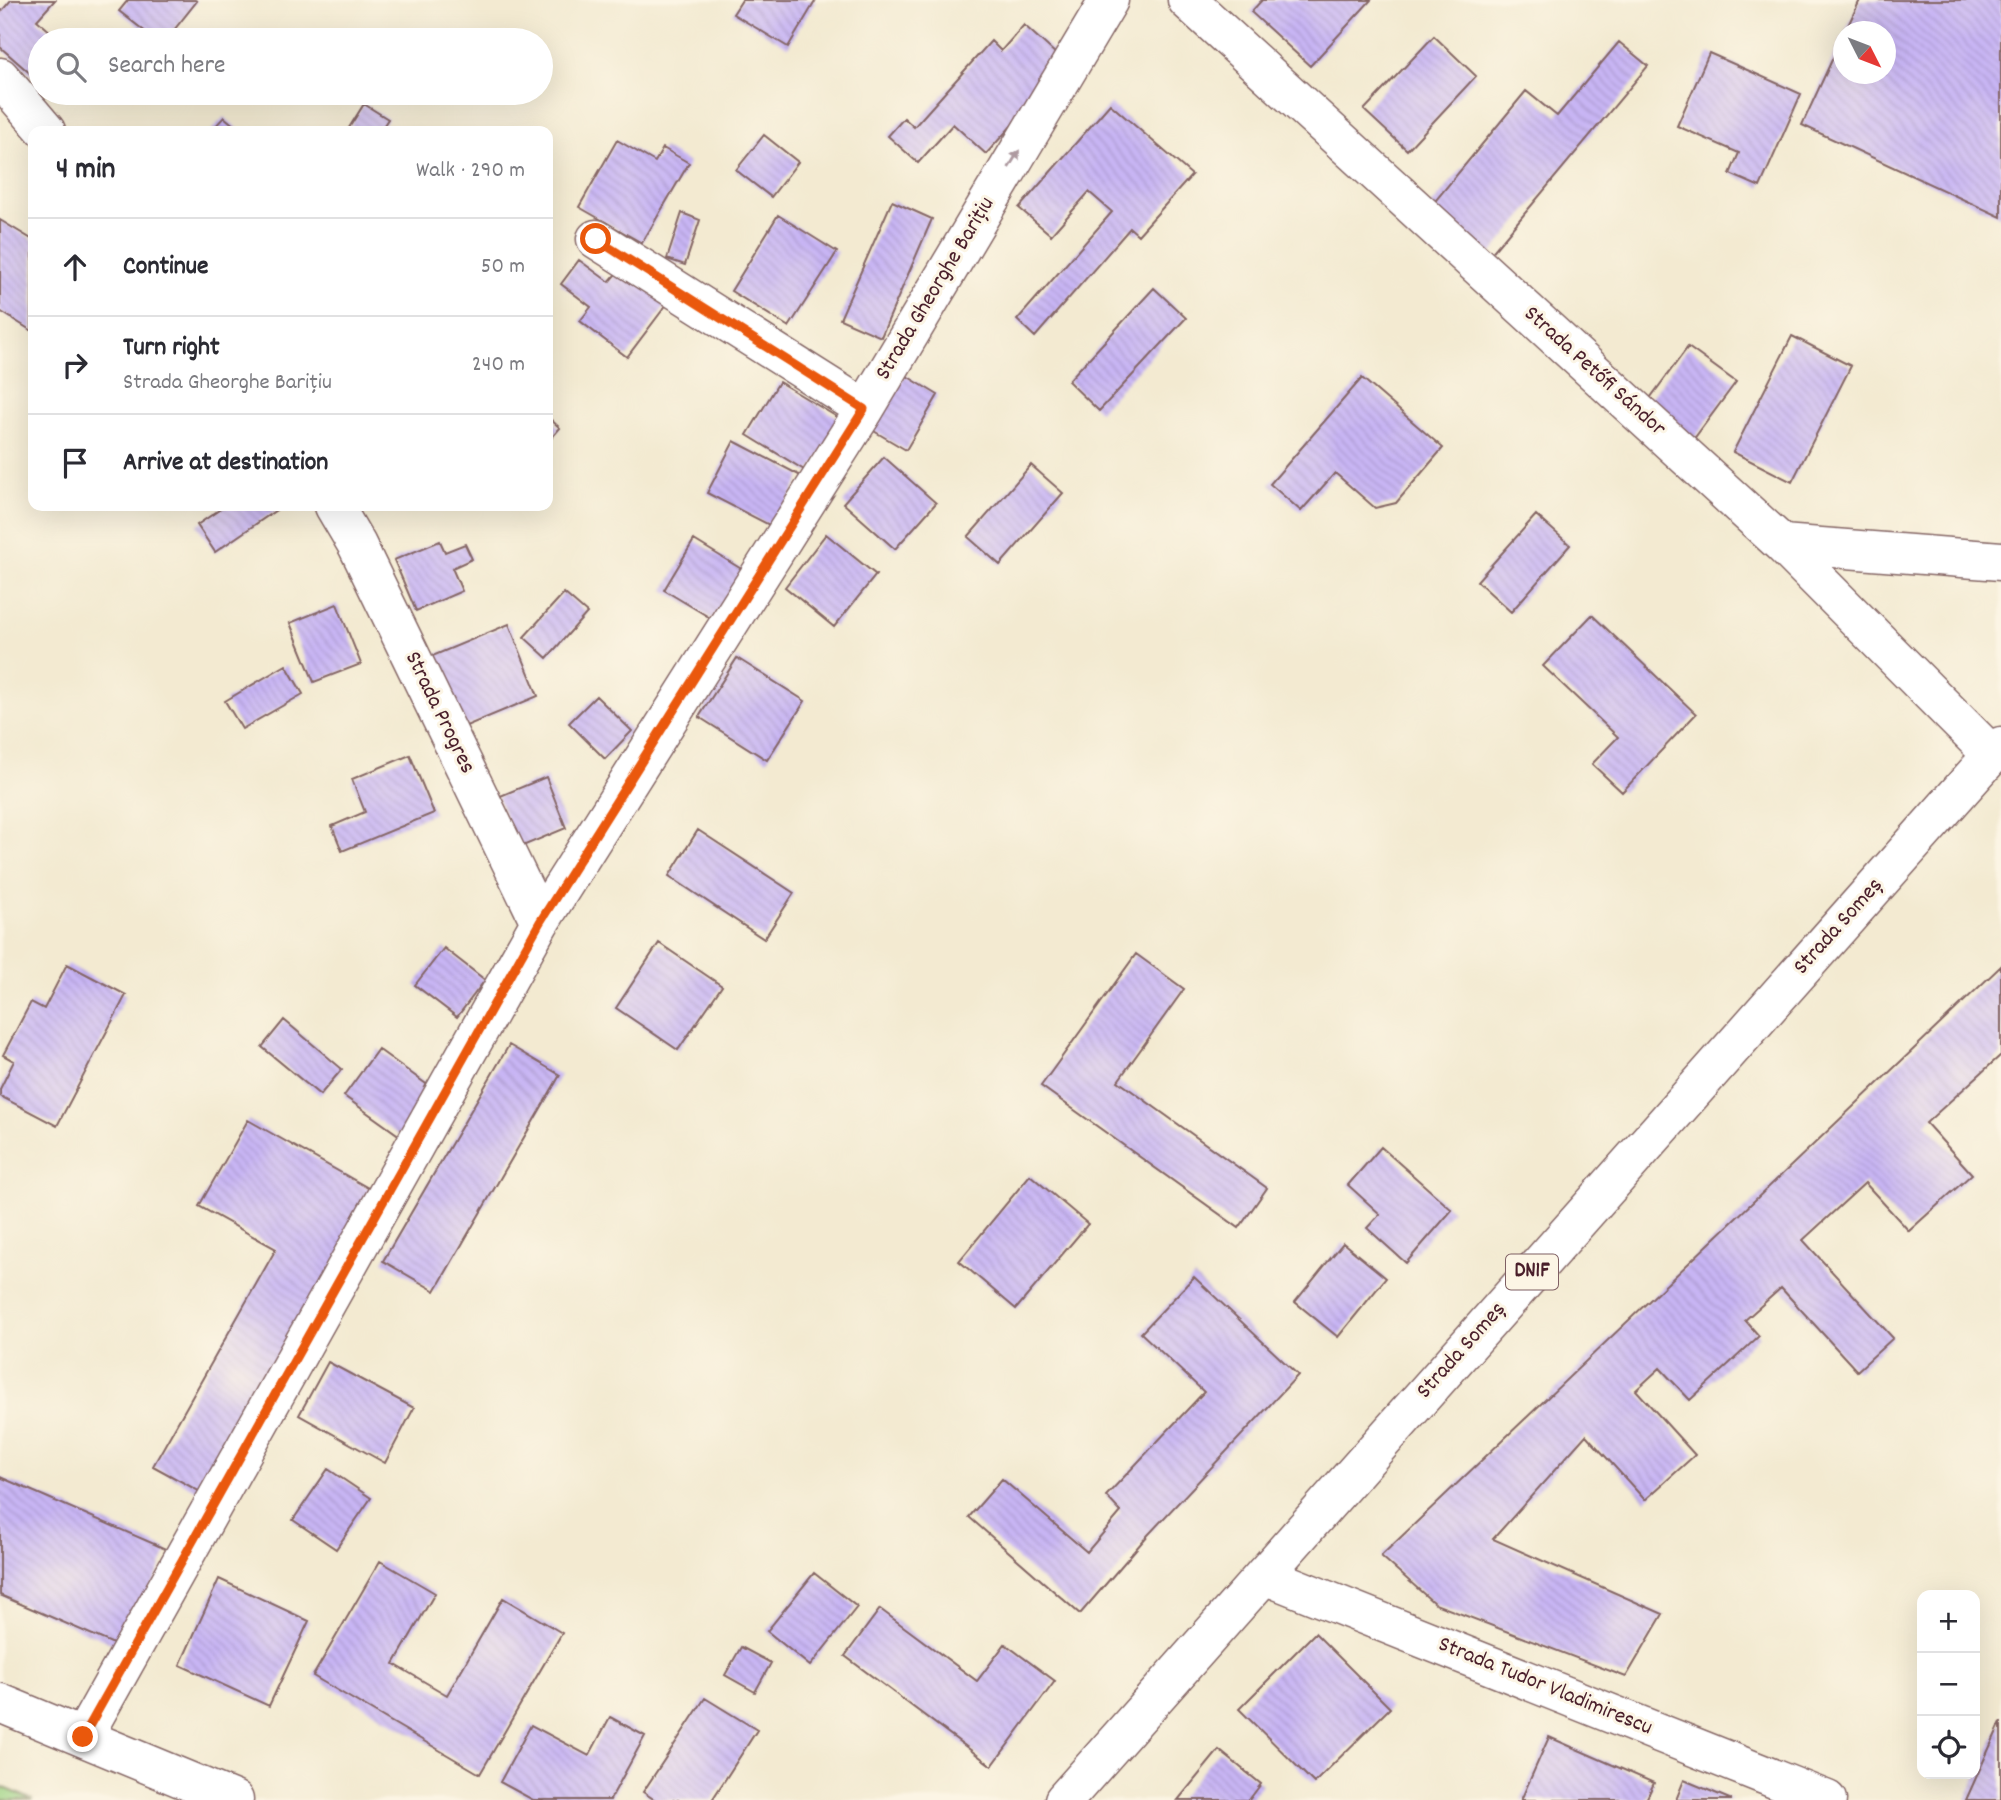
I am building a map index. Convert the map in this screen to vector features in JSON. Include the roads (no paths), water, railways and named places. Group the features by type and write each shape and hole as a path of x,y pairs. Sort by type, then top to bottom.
{"street":[{"name":"Strada Gheorghe Barițiu","path":"83,1737 540,922 864,409 1109,0"},
{"name":"Strada Petőfi Sándor","path":"1187,0 1782,544 1996,750"},
{"path":"0,77 42,126"},
{"path":"596,239 864,409"},
{"name":"Strada Progres","path":"337,511 357,545 540,922"},
{"path":"1782,544 2001,561"},
{"name":"Strada Someș","path":"1064,1800 1996,750"},
{"name":"Strada Tudor Vladimirescu","path":"1264,1574 1826,1800"},
{"path":"0,1703 234,1800"}]}
